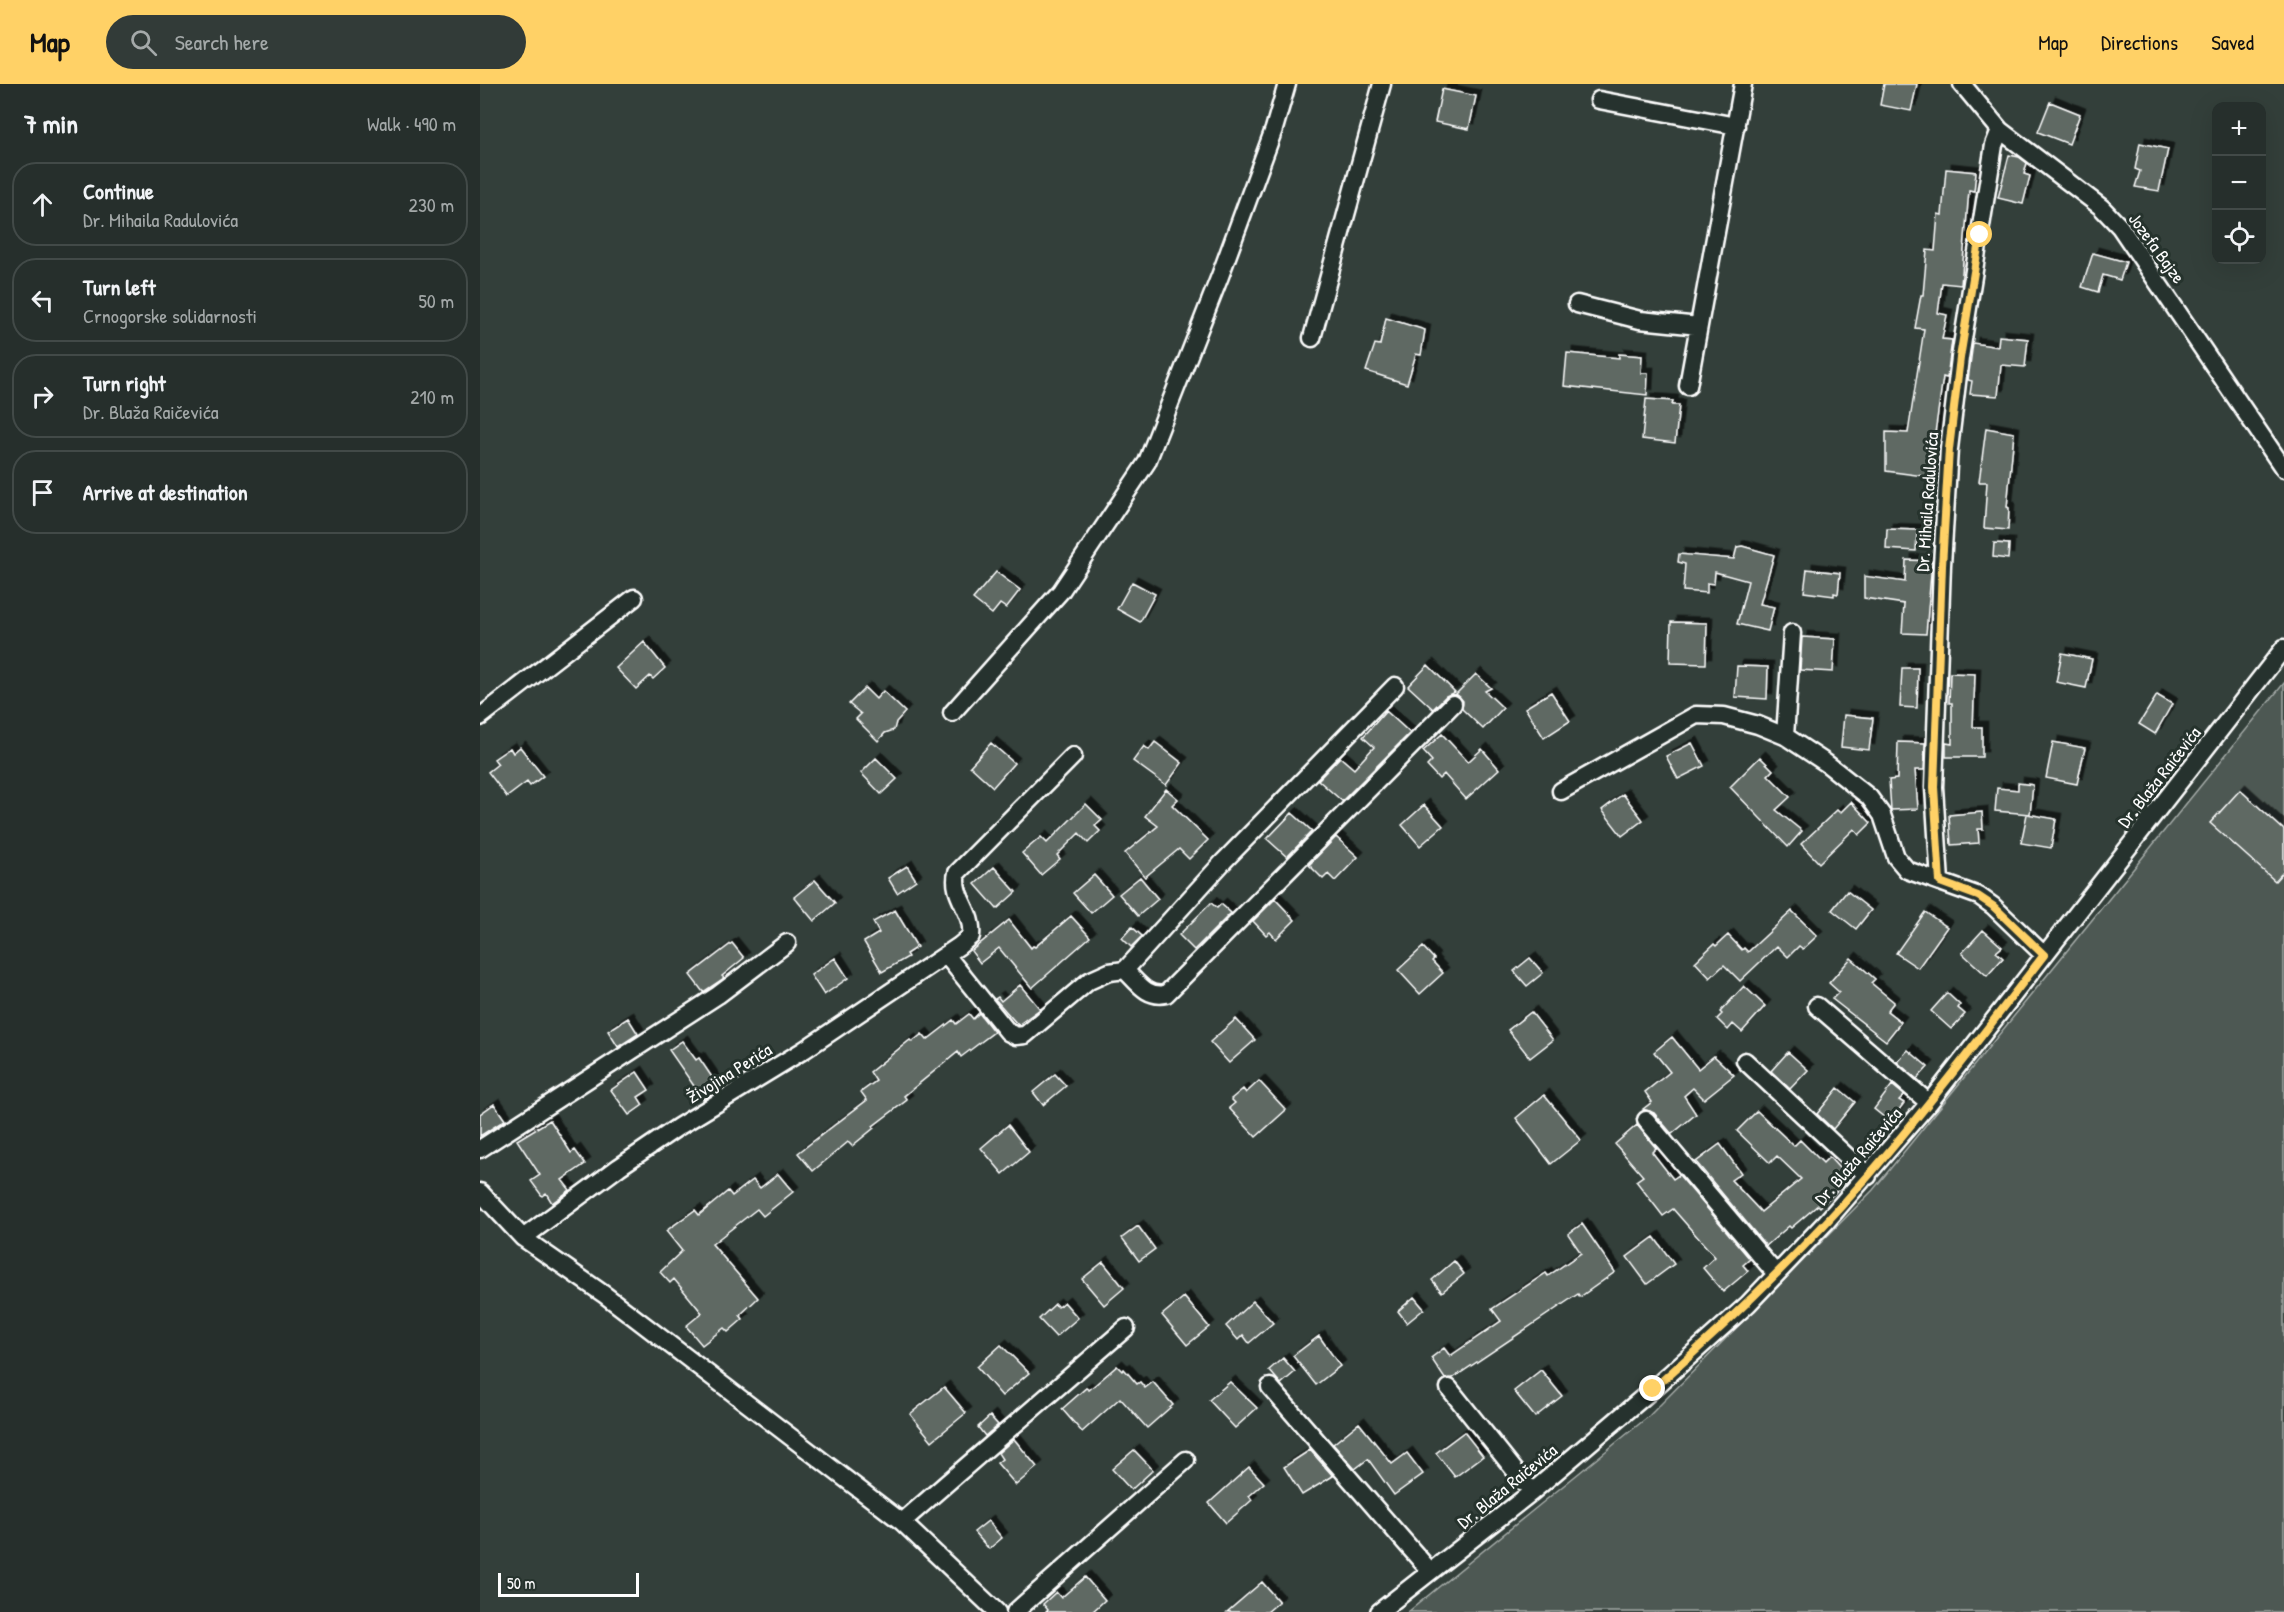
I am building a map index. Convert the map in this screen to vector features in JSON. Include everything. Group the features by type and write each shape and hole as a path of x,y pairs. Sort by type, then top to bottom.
{"street":[{"path":"951,713 1061,591 1147,462 1224,266 1274,129 1287,84"},
{"path":"1312,338 1382,84"},
{"path":"1688,386 1743,84"},
{"name":"Jozefa Bajze","path":"1962,84 2000,130 2101,207 2120,227 2284,469"},
{"path":"1599,100 1736,126"},
{"name":"Dr. Mihaila Radulovića","path":"1940,882 1934,787 1942,566 1949,449 1960,358 1994,145 2000,130"},
{"path":"1577,304 1640,320 1699,326"},
{"path":"480,717 634,598"},
{"path":"1785,736 1792,633"},
{"name":"Dr. Blaža Raičevića","path":"1379,1612 1532,1492 1748,1304 1868,1176 1929,1103 2284,648"},
{"path":"1072,756 957,873 955,881 972,926 971,936 952,950 1008,1032 1016,1036 1025,1035 1089,981 1109,972 1125,970 1224,861 1395,686"},
{"path":"1125,970 1149,993 1157,996 1166,994 1453,705"},
{"path":"1561,791 1696,715 1724,716 1743,720 1785,736 1826,763 1874,802 1882,815 1896,857 1902,866 1912,872 1978,896 1993,906 2044,955"},
{"path":"480,1149 718,995 787,943"},
{"name":"Živojina Perića","path":"523,1238 668,1134 804,1050 952,950"},
{"path":"1817,1006 1929,1103"},
{"path":"1745,1060 1868,1176"},
{"path":"1646,1120 1776,1274"},
{"path":"480,1192 523,1238 605,1295 902,1522 997,1612"},
{"path":"902,1522 1126,1328"},
{"path":"1270,1387 1430,1571"},
{"path":"1449,1388 1532,1492"},
{"path":"1015,1612 1186,1460"}],"shaded area":[{"path":"2284,683 2284,1612 1408,1612 1649,1416 1873,1190"}],"building":[{"path":"1884,84 1917,84 1911,111 1880,105"},
{"path":"1442,89 1476,96 1469,129 1435,122"},
{"path":"2050,102 2080,114 2069,144 2038,132"},
{"path":"2140,143 2168,149 2159,191 2135,187 2140,171 2135,169"},
{"path":"2009,155 2019,157 2027,163 2024,174 2030,176 2023,204 1998,198"},
{"path":"1946,169 1976,172 1974,191 1969,190 1961,285 1942,283 1938,313 1947,315 1942,339 1952,340 1947,378 1943,377 1931,477 1886,471 1886,432 1908,433 1924,329 1915,328 1921,295 1923,295 1927,250 1935,251 1938,214 1942,215"},
{"path":"2093,253 2126,262 2120,280 2103,275 2098,292 2082,287"},
{"path":"1386,318 1425,330 1421,355 1416,354 1407,384 1366,371 1375,344 1380,345"},
{"path":"1999,336 2028,339 2025,367 2001,365 1998,396 1970,394 1972,381 1968,380 1973,343 1998,347"},
{"path":"1567,353 1619,358 1619,354 1642,356 1641,373 1648,373 1647,395 1564,386"},
{"path":"1646,399 1673,401 1672,405 1679,405 1675,443 1642,439"},
{"path":"1986,428 2014,433 2007,507 2009,508 2008,530 1984,528 1987,482 1979,482"},
{"path":"1887,529 1917,530 1916,551 1886,549"},
{"path":"1994,543 2009,544 2008,559 1993,557"},
{"path":"1742,546 1774,555 1760,604 1774,607 1768,631 1737,624 1748,581 1715,572 1714,584 1707,583 1707,593 1683,591 1685,564 1678,562 1679,554 1734,559 1737,547"},
{"path":"1906,560 1932,561 1926,634 1902,633 1904,604 1864,598 1864,576 1905,582"},
{"path":"1807,569 1840,573 1838,594 1834,593 1834,596 1804,592"},
{"path":"996,572 1020,590 1006,608 1000,604 992,614 973,599"},
{"path":"1132,582 1155,594 1140,622 1117,609"},
{"path":"1671,622 1707,623 1706,664 1670,663"},
{"path":"1802,637 1835,639 1833,672 1800,670"},
{"path":"644,642 665,668 653,679 650,676 636,689 616,668"},
{"path":"2062,653 2092,659 2086,688 2056,682"},
{"path":"1428,665 1455,692 1446,696 1433,709 1408,686"},
{"path":"1737,666 1768,667 1767,699 1735,697"},
{"path":"1902,668 1918,668 1917,708 1900,707"},
{"path":"1950,673 1975,674 1973,727 1982,727 1982,757 1946,757 1946,743 1952,744 1952,703 1949,703"},
{"path":"1476,674 1491,688 1485,691 1503,708 1483,729 1462,709 1463,701 1456,694"},
{"path":"865,688 876,699 883,691 905,712 896,722 894,730 885,733 878,741 856,719 861,714 849,704"},
{"path":"1551,692 1570,721 1544,738 1525,708"},
{"path":"2157,695 2172,704 2155,734 2139,724"},
{"path":"1386,711 1410,733 1342,801 1318,780 1340,757 1354,769 1374,747 1363,737"},
{"path":"1844,715 1873,718 1869,750 1841,747"},
{"path":"1442,734 1468,762 1482,749 1499,769 1466,799 1444,774 1439,779 1427,766 1432,761 1423,751"},
{"path":"1155,742 1182,763 1166,785 1133,761 1144,746 1149,750"},
{"path":"1898,742 1925,743 1924,770 1915,770 1918,809 1891,810 1889,780 1897,779"},
{"path":"2053,742 2085,748 2077,784 2046,778"},
{"path":"991,743 1014,763 993,787 970,766"},
{"path":"1692,743 1704,766 1678,779 1666,756"},
{"path":"520,747 543,776 530,786 527,782 507,797 488,772 498,764 494,759 510,748 513,753"},
{"path":"1760,757 1773,770 1768,775 1790,797 1776,810 1802,831 1788,847 1730,787"},
{"path":"876,758 897,779 881,794 861,773"},
{"path":"2018,783 2033,785 2030,814 1995,811 1997,788 2018,790"},
{"path":"1166,789 1178,799 1172,805 1208,840 1189,859 1179,849 1145,877 1125,853 1158,826 1145,816"},
{"path":"2240,790 2284,830 2284,871 2275,881 2210,823"},
{"path":"1623,794 1643,820 1622,836 1602,810"},
{"path":"1851,802 1871,823 1859,835 1854,829 1819,863 1801,844 1837,810 1840,813"},
{"path":"1086,804 1102,820 1095,826 1100,831 1088,843 1079,833 1057,855 1060,859 1041,875 1022,853 1041,837 1047,843"},
{"path":"1424,805 1443,826 1420,846 1402,825"},
{"path":"1982,812 1983,829 1978,829 1979,843 1951,845 1949,815"},
{"path":"1292,813 1312,831 1287,857 1267,839"},
{"path":"2027,814 2056,819 2051,848 2021,843"},
{"path":"1336,837 1358,857 1335,881 1328,874 1323,879 1309,865"},
{"path":"907,866 916,880 897,893 888,878"},
{"path":"994,867 1016,892 997,909 975,884"},
{"path":"1094,875 1112,895 1091,913 1073,893"},
{"path":"1140,877 1158,899 1138,916 1119,894"},
{"path":"815,880 835,903 814,921 794,897"},
{"path":"1847,891 1871,910 1856,929 1832,910"},
{"path":"1275,899 1295,920 1276,939 1270,932 1266,935 1253,921"},
{"path":"1211,903 1217,908 1221,904 1231,913 1194,950 1179,935"},
{"path":"895,910 917,947 906,954 908,957 882,972 864,942 879,933 873,922"},
{"path":"1792,911 1817,936 1803,949 1799,946 1788,957 1777,946 1740,981 1724,965 1710,978 1695,962 1714,944 1716,946 1728,935 1742,950 1744,948 1748,952"},
{"path":"1925,912 1947,927 1918,968 1896,953"},
{"path":"1071,916 1090,937 1032,988 999,948 980,963 971,951 1009,920 1031,948 1035,947"},
{"path":"1132,927 1142,936 1131,947 1122,938"},
{"path":"1983,930 2002,947 1996,952 2003,958 1987,976 1962,953"},
{"path":"732,943 744,958 722,976 724,978 703,992 690,975"},
{"path":"1423,947 1443,973 1420,994 1398,970"},
{"path":"835,958 848,978 824,995 811,975"},
{"path":"1530,958 1543,973 1527,986 1514,971"},
{"path":"1851,958 1875,979 1871,983 1894,1002 1887,1011 1901,1022 1886,1041 1832,999 1839,992 1829,983"},
{"path":"1020,985 1040,1009 1018,1025 995,999 998,997 1001,1001"},
{"path":"1744,986 1765,1006 1742,1032 1733,1024 1728,1030 1717,1019 1722,1014 1720,1012"},
{"path":"1947,993 1960,1005 1958,1008 1965,1014 1951,1029 1931,1011"},
{"path":"1531,1012 1553,1040 1530,1058 1508,1030"},
{"path":"979,1013 994,1032 961,1057 958,1052 904,1096 907,1100 873,1126 874,1128 852,1146 848,1142 813,1171 798,1153 867,1100 861,1092 876,1081 870,1072 910,1040 912,1042 922,1034 927,1040 953,1020 956,1024 969,1014 973,1019"},
{"path":"628,1018 638,1034 618,1047 608,1031"},
{"path":"1236,1019 1255,1040 1229,1063 1210,1042"},
{"path":"1672,1037 1698,1069 1714,1056 1734,1075 1704,1099 1693,1088 1684,1096 1696,1114 1672,1134 1654,1113 1643,1109 1652,1102 1645,1092 1670,1072 1654,1052"},
{"path":"682,1041 696,1060 699,1058 720,1089 703,1099 669,1050"},
{"path":"1908,1050 1928,1067 1917,1079 1897,1062"},
{"path":"1788,1052 1808,1070 1790,1089 1771,1071"},
{"path":"637,1072 649,1090 638,1097 643,1105 629,1115 611,1090"},
{"path":"1055,1074 1066,1086 1043,1105 1033,1092"},
{"path":"1259,1081 1286,1110 1256,1137 1229,1108 1235,1103 1231,1099 1243,1089 1246,1093"},
{"path":"1892,1085 1904,1095 1899,1100 1904,1103 1890,1122 1874,1109"},
{"path":"1838,1088 1855,1102 1833,1129 1817,1114"},
{"path":"1544,1095 1581,1140 1551,1164 1516,1118"},
{"path":"494,1104 505,1120 480,1136 480,1114"},
{"path":"1757,1111 1794,1146 1800,1140 1823,1163 1829,1157 1849,1179 1820,1207 1818,1205 1766,1246 1696,1162 1720,1144 1741,1173 1731,1180 1761,1212 1801,1179 1777,1156 1770,1163 1737,1131"},
{"path":"550,1120 571,1153 575,1150 585,1164 562,1180 570,1190 552,1203 546,1193 542,1196 531,1181 540,1175 517,1140"},
{"path":"1008,1125 1029,1152 1003,1174 981,1148"},
{"path":"1637,1125 1656,1148 1652,1152 1673,1179 1679,1175 1750,1259 1743,1265 1748,1271 1723,1292 1703,1268 1715,1257 1673,1209 1663,1216 1636,1181 1643,1176 1615,1144"},
{"path":"778,1174 793,1192 763,1216 757,1209 712,1244 758,1298 740,1315 743,1319 728,1332 724,1328 702,1345 686,1326 702,1313 674,1279 670,1283 660,1272 682,1251 666,1231 695,1210 699,1215 728,1191 732,1196 753,1180 760,1188"},
{"path":"1582,1224 1615,1272 1580,1297 1578,1294 1453,1378 1445,1379 1431,1358 1444,1348 1450,1356 1501,1321 1492,1309 1546,1273 1548,1276 1581,1253 1568,1234"},
{"path":"1138,1226 1155,1249 1139,1261 1122,1238"},
{"path":"1654,1237 1674,1264 1647,1284 1627,1257"},
{"path":"1454,1261 1464,1274 1442,1292 1432,1280"},
{"path":"1103,1262 1124,1288 1104,1305 1082,1279"},
{"path":"1184,1297 1209,1327 1187,1345 1162,1315"},
{"path":"1414,1297 1424,1309 1407,1323 1398,1311"},
{"path":"1253,1301 1273,1323 1249,1343 1243,1335 1238,1340 1226,1326"},
{"path":"1064,1302 1078,1318 1056,1337 1039,1319 1055,1304 1058,1307"},
{"path":"1319,1336 1340,1366 1316,1385 1293,1356"},
{"path":"1001,1345 1029,1373 1002,1396 977,1367"},
{"path":"1283,1358 1295,1372 1281,1384 1269,1370"},
{"path":"1117,1366 1122,1371 1124,1369 1137,1384 1140,1382 1145,1388 1153,1382 1173,1405 1147,1428 1120,1398 1082,1432 1062,1409"},
{"path":"1541,1370 1562,1396 1535,1417 1514,1391"},
{"path":"1230,1382 1257,1408 1235,1428 1209,1400"},
{"path":"944,1387 966,1413 932,1441 910,1414"},
{"path":"990,1416 998,1425 985,1436 978,1427"},
{"path":"1359,1423 1392,1464 1407,1453 1423,1474 1394,1495 1368,1459 1355,1469 1333,1444"},
{"path":"1464,1432 1483,1456 1455,1477 1436,1453"},
{"path":"1014,1439 1037,1467 1016,1485 997,1463 1002,1459 998,1453"},
{"path":"1134,1450 1153,1470 1131,1490 1112,1469"},
{"path":"1310,1450 1333,1476 1302,1495 1284,1467"},
{"path":"1249,1467 1264,1483 1249,1496 1252,1500 1226,1523 1209,1503"},
{"path":"988,1521 1002,1538 989,1549 974,1532"},
{"path":"1085,1577 1105,1600 1092,1612 1046,1612 1048,1610 1043,1604 1056,1592 1061,1598"},
{"path":"1262,1582 1279,1602 1267,1612 1227,1612"}],"route":[{"path":"1653,1389 1748,1304 1868,1176 1929,1103 2044,955 1993,906 1978,896 1940,882 1934,787 1942,566 1949,449 1960,358 1980,235"}]}
